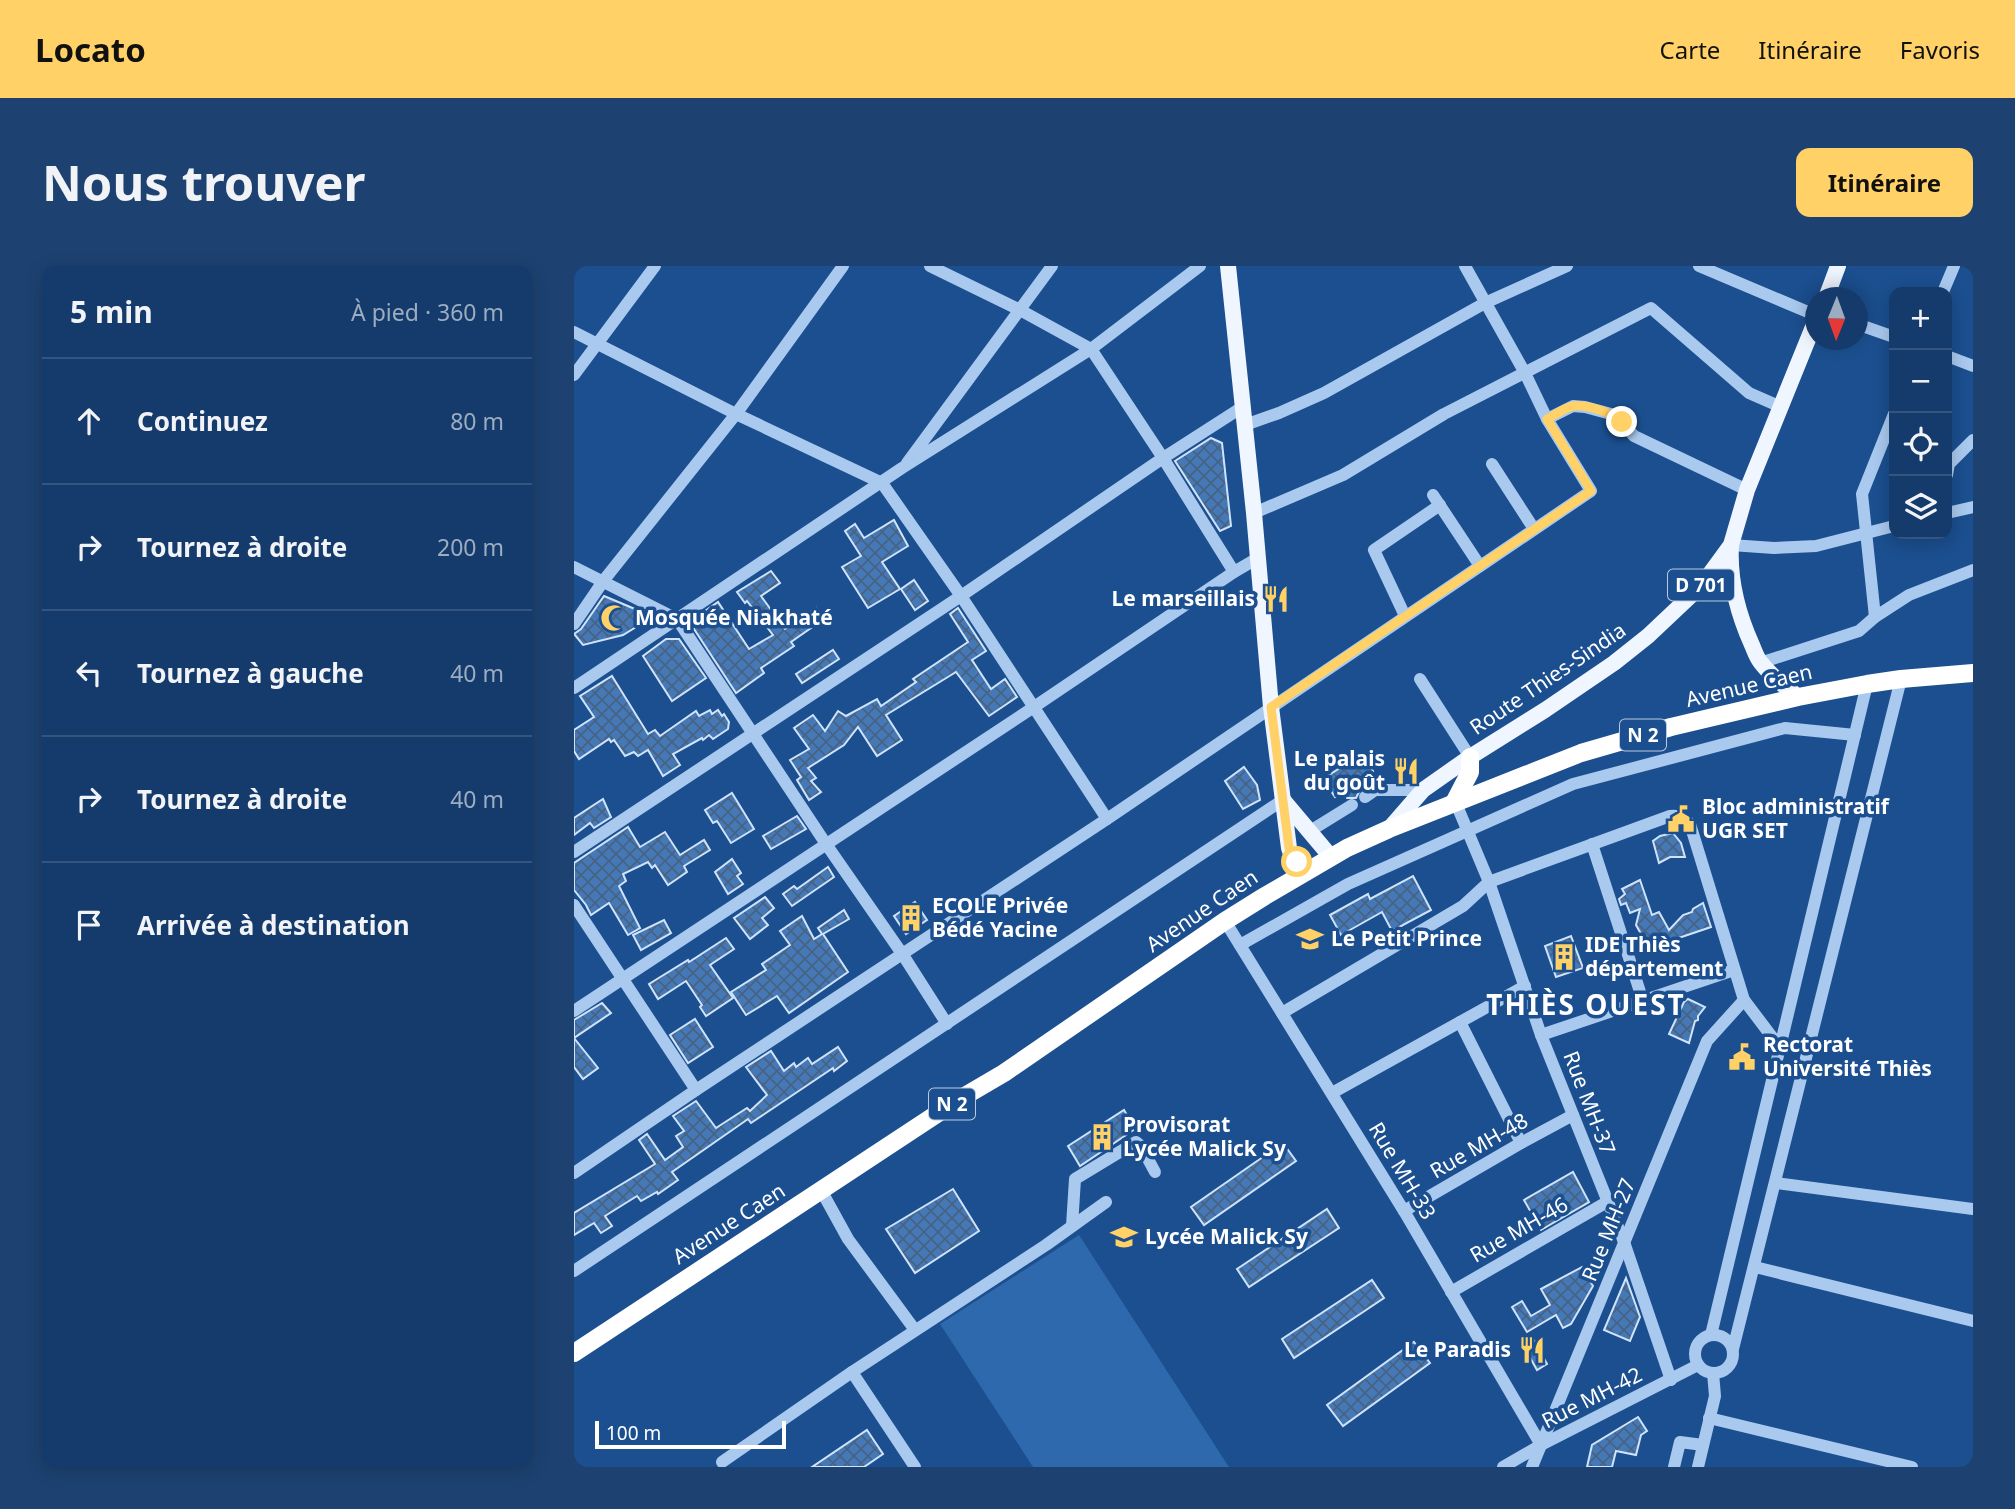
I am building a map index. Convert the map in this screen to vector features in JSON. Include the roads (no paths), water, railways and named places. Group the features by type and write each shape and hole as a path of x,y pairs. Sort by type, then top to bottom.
{"highway":[{"name":"Avenue Caen","path":"574,1353 958,1100 1004,1073 1225,921 1304,872 1390,828 1581,753 1671,727 1867,684 1973,673"},
{"path":"1455,801 1470,772 1470,757"}],"main road":[{"path":"1228,266 1244,406 1271,707 1291,853 1304,872"},
{"path":"1830,287 1838,266"},
{"name":"Route Thies-Sindia","path":"1390,828 1423,790 1578,688 1648,636 1700,586 1731,545 1747,490 1805,347"},
{"path":"1731,545 1731,570 1738,609 1760,663 1798,697"},
{"path":"1283,800 1331,857"}],"street":[{"path":"574,375 655,266"},
{"path":"574,624 604,580 736,414 843,266"},
{"path":"930,266 1020,310 1091,349 1234,572"},
{"path":"902,468 1052,266"},
{"path":"574,688 902,468 1091,349 1200,266"},
{"path":"574,1173 1107,819 1591,491 1547,419 1525,373 1465,266"},
{"path":"1245,425 1324,393 1485,303 1567,266"},
{"path":"1699,266 1805,311"},
{"path":"1945,287 1954,266"},
{"path":"1254,513 1343,475 1444,414 1651,308 1748,393 1781,407"},
{"path":"1868,328 1889,335"},
{"path":"574,332 736,414 882,483 961,596 1107,819"},
{"path":"1952,358 1973,366"},
{"path":"574,852 1244,406"},
{"path":"1547,419 1573,406 1611,414 1634,436 1747,490"},
{"path":"1952,463 1973,440"},
{"path":"1875,617 1862,494 1889,441"},
{"path":"1492,464 1535,529"},
{"path":"1405,616 1374,550 1436,500 1480,566"},
{"path":"1952,512 1973,507"},
{"path":"1731,545 1774,548 1816,546 1889,527"},
{"path":"574,1011 1258,558"},
{"path":"574,566 677,619 947,1024"},
{"path":"1760,663 1843,638 1859,631 1909,595 1973,570"},
{"path":"1420,679 1470,757"},
{"path":"1733,1349 1729,1341 1721,1335 1711,1335 1702,1338 1697,1344 1695,1359 1704,1371 1713,1373 1722,1372 1729,1367 1733,1359 1733,1349 1901,679"},
{"path":"1711,1335 1867,684"},
{"path":"1240,945 1348,884 1573,784 1785,728 1855,735"},
{"path":"1365,797 1375,790 1423,790"},
{"path":"574,1271 1283,800"},
{"name":"Rue MH-37","path":"1455,801 1489,882 1541,1035 1624,1242 1671,1380"},
{"path":"1310,831 1352,805"},
{"path":"1282,1013 1463,906 1489,882 1670,816 1678,816 1688,821 1744,1000 1779,1046"},
{"path":"1592,844 1643,1001"},
{"path":"574,905 696,1090"},
{"name":"Rue MH-33","path":"1225,921 1405,1211 1541,1445"},
{"path":"1541,1035 1734,970"},
{"path":"1332,1093 1525,986"},
{"name":"Rue MH-27","path":"1532,1467 1707,1041 1744,1000"},
{"path":"1460,1022 1521,1143"},
{"name":"Rue MH-48","path":"1405,1211 1573,1115"},
{"path":"1072,1226 1075,1179 1136,1142 1155,1172"},
{"path":"1776,1183 1973,1209"},
{"path":"821,1190 848,1239 915,1330"},
{"path":"722,1462 1106,1202"},
{"name":"Rue MH-46","path":"1451,1292 1607,1202"},
{"path":"1755,1267 1973,1321"},
{"name":"Rue MH-42","path":"1503,1467 1698,1365"},
{"path":"852,1372 915,1467"},
{"path":"1698,1467 1715,1396 1713,1373"},
{"path":"1709,1419 1912,1467"},
{"path":"1674,1467 1680,1442 1703,1445"}],"place":[{"name":"Le marseillais","path":"1276,599"},
{"name":"Mosquée Niakhaté","path":"614,618"},
{"name":"Le palais du goût","path":"1406,771"},
{"name":"Bloc administratif UGR SET","path":"1681,819"},
{"name":"ECOLE Privée Bédé Yacine","path":"911,918"},
{"name":"Le Petit Prince","path":"1310,939"},
{"name":"IDE Thiès département","path":"1564,957"},
{"name":"Rectorat Université Thiès","path":"1742,1057"},
{"name":"Provisorat Lycée Malick Sy","path":"1102,1137"},
{"name":"Lycée Malick Sy","path":"1124,1237"},
{"name":"Le Paradis","path":"1532,1350"}],"district":[{"name":"THIÈS OUEST","path":"1586,1005"}]}
